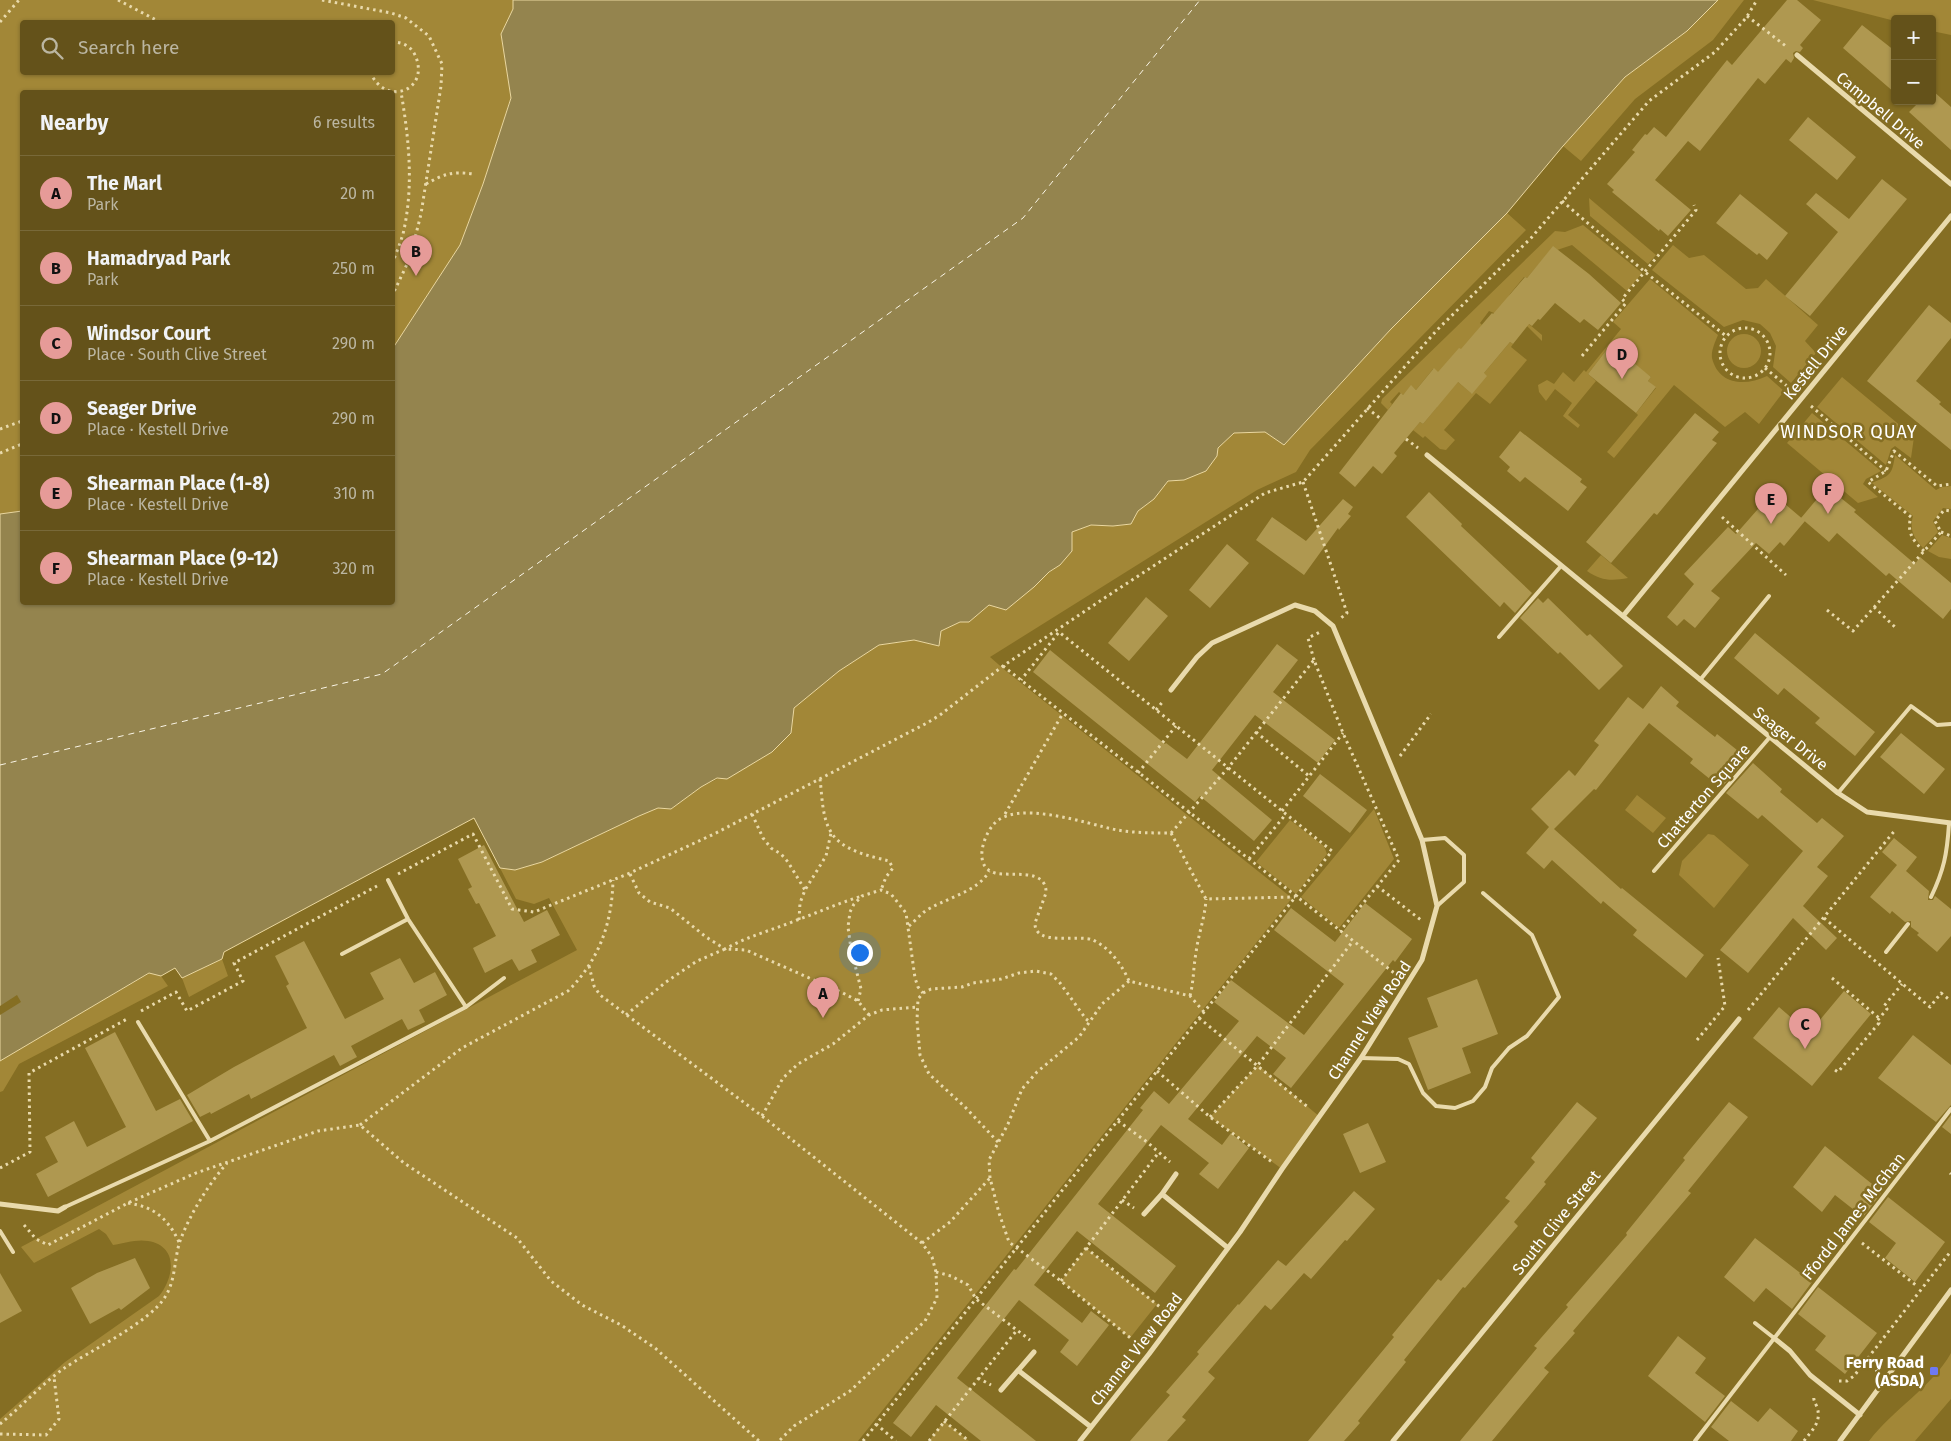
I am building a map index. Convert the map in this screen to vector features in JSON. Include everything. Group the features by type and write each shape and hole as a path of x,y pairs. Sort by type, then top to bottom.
{"street":[{"name":"Campbell Drive","path":"1797,55 1951,184"},
{"name":"Kestell Drive","path":"1623,616 1951,216"},
{"name":"Seager Drive","path":"1427,454 1838,793 1867,812 1950,824"},
{"name":"Channel View Road","path":"1080,1441 1149,1354 1228,1248 1361,1058 1422,960 1437,906 1422,840 1392,766 1333,626 1315,611 1295,605 1212,643 1197,657 1171,690"},
{"name":"South Clive Street","path":"1393,1441 1740,1020"},
{"path":"1144,1214 1162,1194 1176,1174"},
{"path":"1162,1194 1228,1248"},
{"path":"0,1204 58,1211 65,1208"},
{"path":"1840,1441 1951,1290"},
{"path":"1774,1338 1790,1351 1810,1374 1860,1415"},
{"path":"1001,1390 1034,1352"},
{"path":"1019,1371 1091,1427"}],"lane":[{"path":"1499,637 1562,566"},
{"path":"1700,680 1769,596"},
{"path":"1838,793 1911,706 1937,725 1951,724"},
{"name":"Chatterton Square","path":"1654,870 1770,737"},
{"path":"1931,897 1946,858 1950,824"},
{"path":"1422,840 1444,838 1464,855 1464,882 1437,906"},
{"path":"388,880 408,919 466,1007"},
{"path":"1361,1058 1398,1059 1409,1064 1423,1092 1436,1106 1455,1108 1473,1101 1484,1087 1492,1068 1509,1048 1527,1036 1559,997 1532,936 1483,893"},
{"path":"342,954 408,919"},
{"path":"1886,952 1908,924"},
{"path":"65,1208 210,1141 466,1007 504,978"},
{"path":"138,1022 210,1141"},
{"name":"Ffordd James McGhan","path":"1695,1441 1951,1109"},
{"path":"0,1231 13,1252"},
{"path":"1754,1323 1774,1338"}],"path":[{"path":"0,22 19,0"},
{"path":"118,0 156,20"},
{"path":"322,0 391,13 406,18 429,36 436,47 442,64 441,86 421,214 410,258 395,290"},
{"path":"396,875 473,834 512,908 534,912 630,873 752,814 940,715 1003,666 1265,493 1302,482 1437,330 1531,238 1649,101 1715,52 1747,16 1757,0"},
{"path":"1747,16 1797,55"},
{"path":"395,42 404,44 413,52 418,63 419,74 413,85 401,92 395,92"},
{"path":"371,75 374,81 386,90"},
{"path":"395,256 403,235 408,205 410,165 401,92"},
{"path":"426,184 444,174 457,172 473,174"},
{"path":"1562,201 1645,272 1726,336"},
{"path":"1582,356 1626,303 1622,300 1696,210 1694,205"},
{"path":"1746,327 1755,329 1762,334 1770,349 1770,358 1766,368 1754,377 1745,379 1728,373 1723,367 1719,350 1726,336 1737,328 1746,327"},
{"path":"1766,368 1886,471"},
{"path":"1367,408 1380,419"},
{"path":"0,429 20,422"},
{"path":"0,453 20,445"},
{"path":"1924,551 1913,540 1910,530 1912,517 1868,482 1886,471 1894,451 1937,486 1951,484"},
{"path":"1302,482 1347,613 1333,626 1308,638 1314,660 1343,732 1399,860 1340,931"},
{"path":"1712,508 1786,575"},
{"path":"1951,512 1944,510 1935,521 1941,532 1951,536"},
{"path":"1827,610 1853,631 1941,532"},
{"path":"1874,607 1897,629"},
{"path":"863,1441 1332,851 1059,632 1021,680"},
{"path":"1005,815 1033,812 1117,830 1140,833 1170,833 1190,813 1228,768 1314,660"},
{"path":"1003,666 1408,984"},
{"path":"1063,713 1005,815 995,822 989,830 982,843 982,859 989,870 995,873 1015,873 1034,876 1043,882 1046,893 1034,927 1040,935 1050,938 1092,940 1109,951 1124,968 1130,981"},
{"path":"1392,766 1431,714"},
{"path":"1138,773 1176,726"},
{"path":"1256,732 1309,776"},
{"path":"1282,811 1343,732"},
{"path":"820,779 827,822 831,833 842,844 857,852 889,861 892,868 881,890"},
{"path":"752,814 763,838 771,848 781,854 788,862 805,890"},
{"path":"1249,859 1286,814"},
{"path":"1740,1020 1905,818"},
{"path":"798,920 800,904 805,890 826,856 831,833"},
{"path":"1170,833 1206,900 1195,955 1195,978 1190,996"},
{"path":"909,926 924,912 986,878 989,870"},
{"path":"630,873 639,893 650,902 670,908 706,937 725,949 746,950 858,1001 869,1015"},
{"path":"24,1225 36,1239 48,1245 128,1203 196,1173 318,1131 360,1125 462,1048 568,991 581,978 597,954 608,923 613,880"},
{"path":"0,1168 30,1152 29,1073 176,992 186,1011 243,981 234,963 379,884"},
{"path":"1376,886 1431,928"},
{"path":"626,1015 666,982 697,961 743,939 798,920 832,905 881,890 891,894 906,913 915,978 918,987 923,993"},
{"path":"858,1001 861,989 851,949 848,927 850,912 854,904 862,896"},
{"path":"1206,900 1296,897"},
{"path":"1824,918 1930,1007 1941,993 1951,1001"},
{"path":"1210,1117 1258,1065 1353,941"},
{"path":"1697,1040 1724,1006 1718,958"},
{"path":"589,966 594,986 600,995 762,1116 922,1243 932,1257 936,1272 937,1298 926,1321 850,1391 794,1426 778,1441"},
{"path":"998,1142 965,1107 928,1074 920,1055 918,999 923,993 931,989 962,987 973,983 1036,971 1051,974 1090,1022"},
{"path":"1832,978 1879,1018"},
{"path":"1130,981 1190,996 1204,1012"},
{"path":"1130,981 1102,1004 1079,1037 1037,1072 1022,1089 1008,1124 989,1160 990,1178 1009,1242 1018,1247 1149,1354"},
{"path":"1834,1070 1838,1072 1879,1023 1877,1021 1887,1009 1884,1006 1902,984"},
{"path":"762,1116 783,1078 798,1064 839,1040 869,1015 882,1010 917,1007"},
{"path":"1199,1018 1320,1117"},
{"path":"1157,1071 1210,1117 1282,1169"},
{"path":"1118,1121 1170,1162 1176,1174"},
{"path":"360,1125 404,1163 517,1238 551,1281 582,1304 621,1325 655,1348 759,1441"},
{"path":"1060,1281 1158,1152"},
{"path":"0,1424 54,1377 154,1311 166,1295 174,1276 180,1243 192,1215 228,1162"},
{"path":"922,1243 950,1222 990,1178"},
{"path":"128,1203 140,1205 156,1212 171,1225 180,1243"},
{"path":"1854,1236 1917,1286"},
{"path":"1086,1248 1175,1319"},
{"path":"1837,1380 1847,1381 1854,1376 1951,1251"},
{"path":"936,1272 951,1276 968,1285 976,1299 1031,1341 1034,1352"},
{"path":"929,1441 1017,1330"},
{"path":"0,1434 46,1435 59,1419 54,1377"},
{"path":"1804,1441 1818,1422 1819,1415 1814,1400 1817,1392"},
{"path":"944,1421 969,1441"},
{"path":"876,1424 896,1441"},
{"path":"23,1441 27,1435"}],"shaded area":[{"path":"0,0 513,0 513,9 501,34 511,97 483,184 460,245 395,345 395,90 20,90 20,511 0,514"},
{"path":"513,0 1718,0 1687,31 1625,77 1563,146 1507,213 1391,329 1284,445 1265,432 1234,433 1218,448 1217,456 1206,471 1184,480 1168,481 1154,499 1138,511 1131,524 1113,526 1091,525 1072,532 1072,551 1060,565 1049,572 1006,610 989,605 969,622 960,622 941,631 939,646 914,640 879,645 839,671 794,708 791,733 772,752 727,779 717,778 701,787 671,809 658,808 542,862 515,870 500,868 474,818 224,952 222,959 182,978 175,968 161,976 149,973 0,1061 0,514 20,511 20,605 395,605 395,345 460,245 483,184 511,98 501,34 513,9"},
{"path":"1718,0 1744,0 1713,40 1635,99 1581,161 1563,146 1625,77 1687,31"},
{"path":"1813,0 1951,0 1951,35 1936,32 1936,15 1891,15 1891,20"},
{"path":"1589,198 1656,255 1648,264 1590,216"},
{"path":"1507,213 1526,230 1310,450 1296,472 1257,490 990,657 1292,898 858,1441 0,1441 0,1419 65,1362 159,1296 168,1281 171,1264 165,1249 158,1244 139,1240 113,1245 106,1234 99,1229 34,1263 21,1247 577,950 549,898 534,904 516,899 500,868 515,870 542,862 658,808 671,809 701,787 772,752 791,733 793,708 839,671 879,645 914,640 939,646 941,631 960,622 969,622 989,605 1034,587 1047,574 1060,565 1072,551 1072,532 1091,525 1113,526 1131,524 1138,511 1154,499 1168,481 1184,480 1217,456 1218,448 1234,433 1265,432 1284,445 1391,329"},
{"path":"1583,225 1642,273 1627,291 1572,245 1557,250 1553,247 1527,278 1524,277 1510,294 1505,304 1542,335 1542,341 1527,326 1489,311 1480,323 1482,325 1446,372 1471,393 1484,373 1510,342 1513,344 1511,347 1527,360 1490,404 1476,393 1444,430 1455,440 1446,450 1440,449 1425,436 1423,438 1413,430 1420,422 1423,424 1437,407 1433,369 1416,390 1411,386 1403,395 1399,392 1390,402 1392,404 1388,410 1381,403 1382,399 1555,231 1565,232"},
{"path":"1673,245 1689,258 1704,255 1746,289 1758,288 1766,279 1818,325 1805,341 1816,353 1791,383 1773,367 1776,346 1770,333 1760,324 1743,320 1724,327 1652,270"},
{"path":"1650,279 1718,335 1712,358 1721,374 1727,379 1742,382 1767,376 1784,391 1759,424 1745,412 1725,427 1674,385 1614,458 1607,452 1638,415 1636,413 1656,388 1648,381 1651,377 1640,369 1629,365 1632,361 1620,352 1608,348 1588,374 1596,381 1568,415 1580,425 1578,428 1563,416 1572,403 1555,389 1546,401 1539,392 1538,385 1547,380 1554,384 1563,372 1574,382 1584,370 1586,372 1621,329 1613,322"},
{"path":"1744,334 1756,339 1761,351 1756,363 1744,368 1732,363 1727,351 1732,339"},
{"path":"1842,377 1914,437 1911,458 1895,446 1891,449 1886,465 1817,407"},
{"path":"1812,413 1881,471 1866,479 1863,484 1878,497 1858,503 1787,443"},
{"path":"1895,455 1936,490 1951,486 1951,509 1943,508 1933,521 1938,532 1923,548 1913,534 1913,516 1872,483 1890,474"},
{"path":"1942,535 1951,538 1951,559 1939,557 1928,551"},
{"path":"1601,555 1628,578 1607,579 1597,577 1587,571"},
{"path":"1637,795 1666,818 1653,833 1625,810"},
{"path":"1374,809 1394,859 1339,928 1301,897"},
{"path":"1290,820 1324,846 1327,854 1296,894 1256,862"},
{"path":"1708,834 1714,835 1749,865 1714,908 1679,875 1682,861"},
{"path":"222,959 228,976 189,997 182,978"},
{"path":"150,973 161,976 168,986 19,1064 3,1091 0,1092 0,1061 2,1059"},
{"path":"1258,1065 1320,1117 1282,1169 1210,1117"},
{"path":"1086,1248 1157,1304 1130,1338 1061,1281"},
{"path":"1951,1353 1951,1399 1915,1441 1869,1441 1889,1419 1923,1388 1943,1366"},
{"path":"944,1421 969,1441 929,1441"}],"pier":[{"path":"17,995 21,1002 0,1015 0,1006"}],"building":[{"path":"1787,0 1797,0 1821,20 1800,45 1803,48 1800,52 1796,51 1793,53 1794,58 1791,63 1786,59 1765,84 1758,78 1700,151 1688,141 1655,180 1691,210 1668,236 1660,229 1659,231 1612,192 1614,190 1607,184 1635,152 1632,150 1645,134 1647,135 1654,127 1666,137 1727,60 1732,65"},
{"path":"1862,25 1891,48 1891,90 1843,48"},
{"path":"1936,94 1951,107 1951,150 1909,112 1916,105 1936,105"},
{"path":"1808,117 1856,157 1837,180 1789,140"},
{"path":"1882,179 1907,199 1810,316 1785,296 1838,232 1806,204 1816,193 1849,219"},
{"path":"1740,194 1788,233 1767,260 1759,253 1757,255 1716,223"},
{"path":"1553,246 1589,274 1621,303 1598,330 1584,319 1580,323 1555,303 1540,320 1538,319 1532,326 1529,324 1513,344 1510,342 1484,373 1487,376 1472,394 1458,382 1423,424 1420,422 1394,453 1397,456 1382,474 1373,466 1355,487 1339,473 1401,393 1403,395 1411,385 1416,390 1434,368 1438,372 1525,277 1527,278"},
{"path":"1929,305 1951,323 1951,338 1916,381 1941,402 1939,404 1951,414 1951,450 1867,381"},
{"path":"1611,344 1651,377 1648,381 1656,387 1636,413 1588,374"},
{"path":"1695,413 1719,432 1712,440 1717,443 1657,515 1654,513 1611,563 1586,542"},
{"path":"1520,431 1582,479 1580,482 1587,487 1568,511 1525,477 1520,482 1507,471 1510,467 1499,457"},
{"path":"1827,487 1856,510 1854,512 1915,564 1920,557 1951,583 1951,609 1943,619 1889,573 1886,576 1837,533 1829,542 1801,518"},
{"path":"1429,492 1462,524 1461,526 1532,593 1515,613 1504,602 1500,607 1406,517"},
{"path":"1772,493 1805,521 1784,546 1780,542 1769,554 1756,543 1711,591 1720,598 1695,628 1684,619 1677,626 1667,617 1694,584 1684,574 1728,527 1736,534"},
{"path":"1343,499 1353,507 1348,514 1351,516 1339,530 1338,528 1304,575 1256,540 1272,517 1306,541"},
{"path":"1227,544 1249,563 1210,608 1189,590"},
{"path":"1146,597 1168,616 1129,661 1108,643"},
{"path":"1538,598 1543,603 1548,598 1587,636 1590,634 1623,666 1599,690 1560,652 1558,654 1520,618"},
{"path":"1755,633 1875,732 1855,756 1815,723 1820,718 1784,688 1778,695 1734,658"},
{"path":"1277,644 1298,660 1273,692 1335,740 1318,763 1255,715 1212,770 1272,820 1254,841 1200,796 1195,802 1033,672 1050,650 1165,744 1187,759"},
{"path":"1661,686 1679,702 1676,706 1715,737 1717,734 1747,758 1721,788 1690,763 1693,759 1649,723 1596,790 1594,789 1554,829 1621,889 1704,955 1686,978 1633,935 1637,930 1603,901 1601,904 1552,860 1544,869 1526,853 1549,827 1531,809 1569,770 1575,776 1599,745 1594,741 1628,697 1643,709"},
{"path":"1901,733 1945,769 1924,794 1880,757"},
{"path":"1753,763 1782,789 1780,792 1817,823 1822,818 1844,836 1817,867 1828,876 1803,906 1837,938 1826,950 1793,918 1748,973 1720,950 1803,851 1762,815 1758,819 1726,793"},
{"path":"1320,774 1367,810 1350,833 1303,796"},
{"path":"1894,838 1917,857 1906,871 1929,891 1928,900 1933,900 1935,896 1951,909 1951,936 1937,952 1917,935 1919,933 1911,927 1911,921 1905,922 1892,911 1890,914 1870,897 1897,865 1882,852"},
{"path":"484,845 524,922 547,910 560,935 531,950 537,962 519,971 512,959 485,973 473,948 496,936 479,903 476,904 468,889 472,887 458,859"},
{"path":"1365,903 1412,939 1395,962 1393,960 1291,1088 1273,1074 1286,1058 1257,1036 1188,1119 1222,1145 1231,1133 1249,1148 1218,1189 1199,1174 1209,1163 1161,1125 1098,1204 1176,1266 1155,1293 1077,1231 1034,1285 1082,1323 1091,1311 1109,1325 1077,1366 1060,1352 1069,1340 1019,1300 957,1378 1036,1441 981,1441 936,1405 911,1437 893,1423 1014,1269 1016,1270 1143,1110 1140,1108 1154,1091 1169,1104 1239,1021 1214,1002 1231,980 1304,1035 1344,984 1274,930 1291,908 1335,942"},
{"path":"304,941 345,1019 384,999 370,973 400,958 414,983 435,972 447,995 419,1010 425,1022 408,1030 402,1019 351,1046 357,1057 340,1066 334,1055 251,1099 249,1094 211,1114 210,1112 200,1117 187,1095 234,1067 307,1028 286,986 289,984 275,956"},
{"path":"1477,979 1498,1034 1462,1048 1471,1073 1428,1090 1408,1038 1438,1027 1427,998"},
{"path":"1844,991 1871,1014 1812,1086 1753,1038 1779,1007 1809,1033"},
{"path":"115,1032 156,1111 180,1099 193,1121 48,1197 36,1174 58,1162 45,1137 74,1121 87,1147 126,1127 85,1048"},
{"path":"1913,1035 1951,1065 1951,1105 1936,1122 1878,1078"},
{"path":"1577,1102 1597,1118 1544,1182 1546,1184 1514,1222 1518,1226 1465,1288 1463,1287 1404,1360 1406,1362 1344,1441 1308,1441 1394,1337 1392,1335 1438,1279 1441,1281 1510,1201 1505,1198 1535,1162 1531,1158"},
{"path":"1729,1102 1748,1117 1688,1191 1691,1193 1573,1331 1575,1333 1544,1368 1549,1372 1492,1441 1460,1441 1537,1348 1534,1346 1568,1307 1566,1305 1627,1235 1626,1233 1685,1160 1683,1158"},
{"path":"1951,1115 1951,1134 1942,1127"},
{"path":"1368,1123 1386,1162 1360,1173 1343,1134"},
{"path":"1825,1146 1882,1192 1863,1217 1835,1195 1822,1212 1793,1187"},
{"path":"1354,1191 1375,1209 1347,1241 1345,1240 1311,1279 1304,1273 1271,1310 1265,1305 1208,1372 1215,1378 1182,1417 1186,1420 1167,1441 1130,1441 1170,1395 1166,1392 1238,1304 1278,1260 1286,1266"},
{"path":"1888,1197 1945,1242 1915,1282 1885,1258 1896,1243 1869,1222"},
{"path":"1755,1238 1812,1282 1792,1309 1766,1288 1754,1302 1724,1277"},
{"path":"135,1258 150,1288 121,1310 119,1308 90,1324 71,1288 97,1273"},
{"path":"0,1273 22,1311 0,1323"},
{"path":"1818,1287 1877,1333 1845,1374 1815,1350 1826,1336 1798,1314"},
{"path":"1678,1336 1706,1358 1695,1373 1725,1396 1705,1422 1648,1376"},
{"path":"1731,1401 1758,1422 1770,1408 1798,1431 1791,1441 1729,1441 1711,1427"}],"ferry route":[{"path":"0,765 382,674 1023,218 1200,0"}],"place":[{"name":"Hamadryad Park","path":"416,276"},
{"name":"Seager Drive","path":"1622,379"},
{"name":"Shearman Place (9-12)","path":"1828,514"},
{"name":"Shearman Place (1-8)","path":"1771,524"},
{"name":"The Marl","path":"823,1018"},
{"name":"Windsor Court","path":"1805,1049"},
{"name":"Ferry Road (ASDA)","path":"1934,1371"}],"district":[{"name":"WINDSOR QUAY","path":"1849,432"}]}
